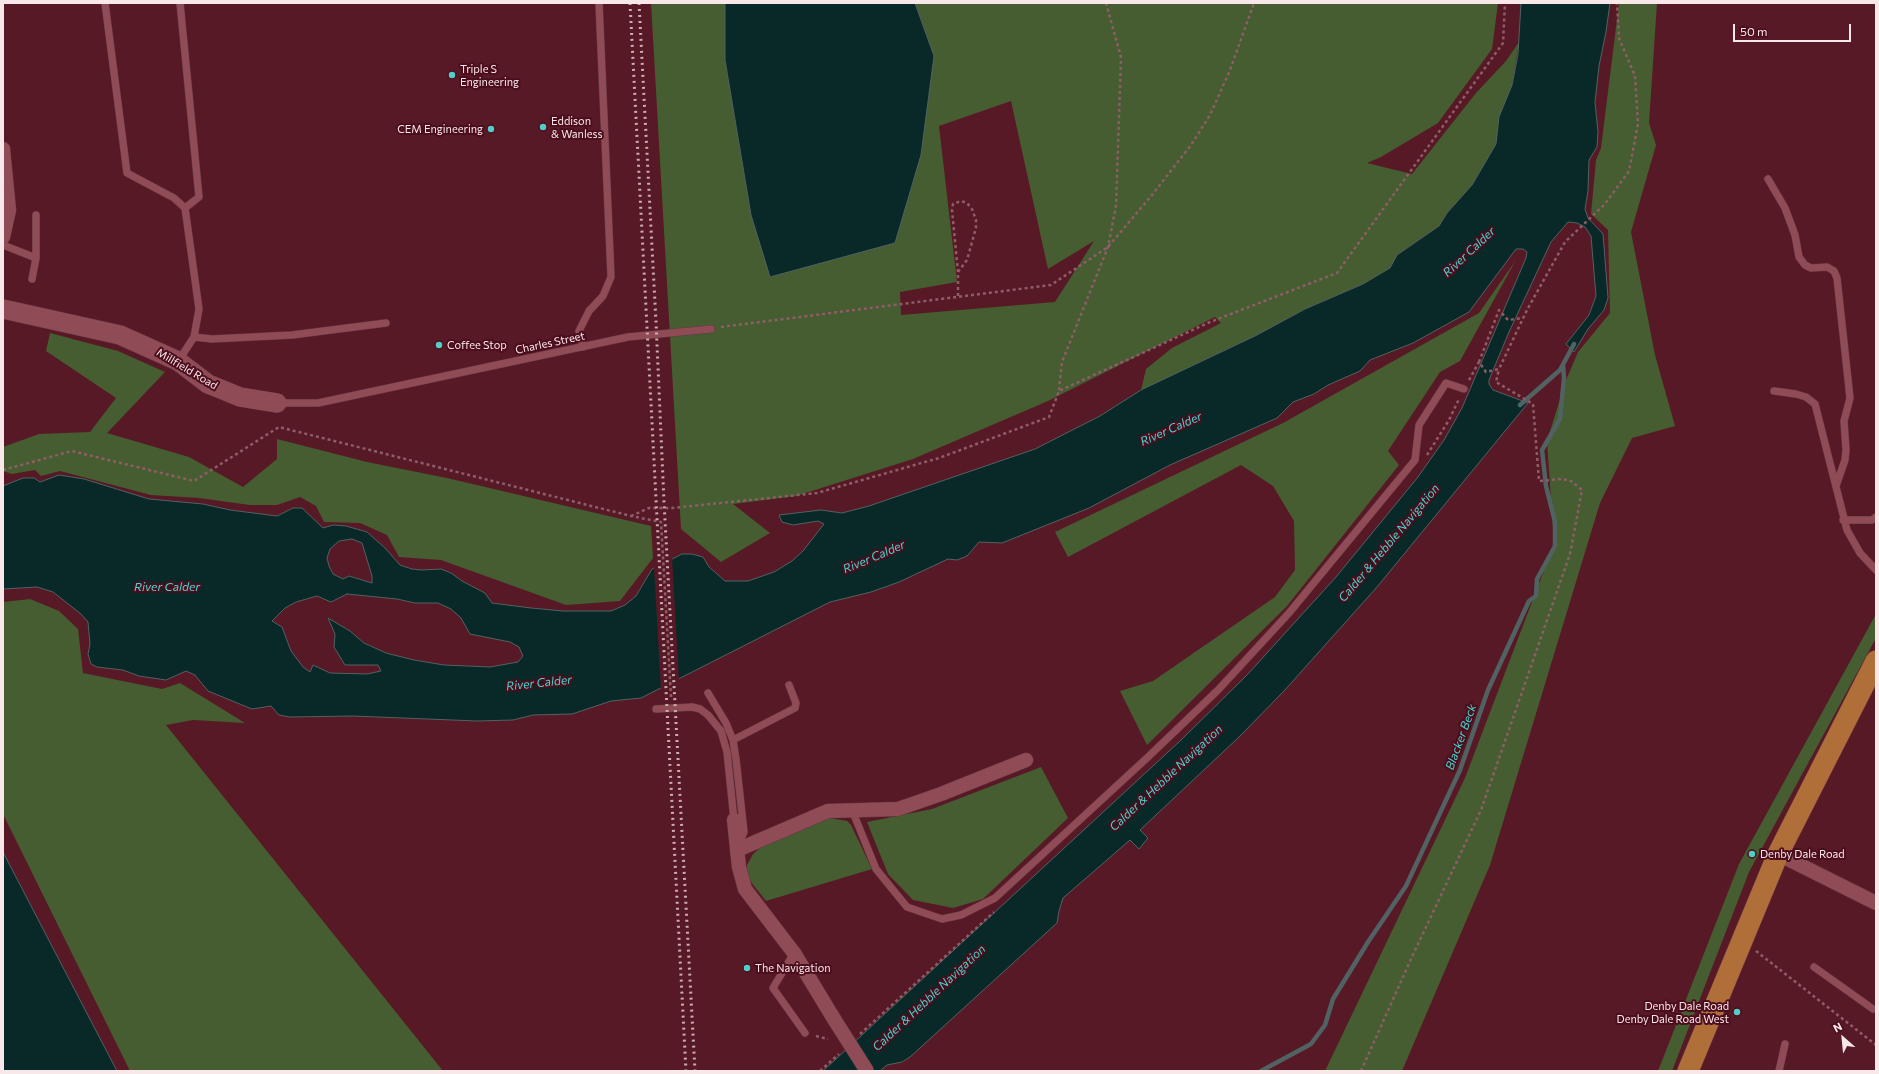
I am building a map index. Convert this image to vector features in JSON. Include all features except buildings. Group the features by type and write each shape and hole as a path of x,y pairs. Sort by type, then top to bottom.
{"main road":[{"path":"1688,1071 1778,854 1876,661"}],"street":[{"path":"3,149 9,210 3,237"},
{"name":"Millfield Road","path":"3,310 120,335 178,361 208,384 240,397 277,403"},
{"path":"737,850 828,811 898,809 941,794 1026,760"},
{"path":"734,820 740,878 745,889 794,953 867,1071"},
{"path":"1778,854 1876,902"}],"lane":[{"path":"105,3 127,173 174,198 186,208 199,309 194,337 178,361"},
{"path":"180,3 198,196 186,208"},
{"path":"583,347 579,332 589,311 603,296 611,277 599,3"},
{"path":"1768,179 1785,208 1795,235 1799,257 1805,265 1811,268 1827,267 1834,271 1837,278 1850,398 1844,422 1846,450 1845,460 1836,486"},
{"path":"32,279 36,258 36,215"},
{"path":"3,246 36,258"},
{"path":"194,337 212,338 292,335 386,323"},
{"name":"Charles Street","path":"277,403 318,403 628,337 711,329"},
{"path":"852,810 876,869 907,907 942,919 962,914 995,898 1159,747 1218,690 1289,613 1415,460 1419,425 1446,383 1464,389"},
{"path":"1774,391 1806,397 1815,404 1843,520 1856,547 1876,570"},
{"path":"1843,520 1872,520 1876,517"},
{"path":"733,740 792,711 795,708 796,703 789,685"},
{"path":"708,693 726,723 733,740 744,832 737,850"},
{"path":"656,709 692,707 700,709 708,715 721,731 727,752 734,820"},
{"path":"794,953 772,988 805,1033"},
{"path":"1814,967 1875,1009"},
{"path":"1779,1071 1784,1044"}],"path":[{"path":"631,516 649,508 672,508 816,493 939,458 1049,417 1059,391 1062,362 1108,247 1116,206 1121,57 1106,3"},
{"path":"711,329 1051,285 1108,247 1157,189 1191,144 1210,114 1230,70 1254,3"},
{"path":"1059,391 1210,322 1337,273 1503,43 1505,3"},
{"path":"1361,1071 1411,959 1481,810 1570,554 1582,490 1571,481 1562,479 1539,481 1533,404 1496,382 1500,368 1523,318 1565,242 1605,204 1629,172 1638,124 1635,76 1619,38 1617,3"},
{"path":"958,272 967,260 976,228 976,220 972,209 967,203 961,201 953,204 952,210 958,272 958,296"},
{"path":"1429,453 1449,420 1479,362 1499,310 1508,320 1523,318"},
{"path":"1479,362 1486,372 1500,368"},
{"path":"3,470 72,451 194,481 279,427 631,516 661,522 671,701"},
{"path":"1743,941 1876,1044"},
{"path":"805,1033 828,1038 831,1044"},
{"path":"835,1049 839,1054"},
{"path":"820,1071 844,1049"}],"green space":[{"path":"651,3 725,3 725,60 751,215 771,277 934,56 915,3 1498,3 1492,49 1438,123 1381,157 1367,163 1412,174 1476,93 1506,61 1519,42 1512,85 1499,117 1496,144 1472,185 1447,213 1439,226 1397,255 1390,268 1363,284 1305,309 1257,335 1141,390 1146,369 1172,348 1221,323 1215,317 1048,401 913,459 796,496 733,504 770,533 721,562 681,529","holes":["1011,101 1048,269 1094,241 1055,302 901,315 900,292 957,282 939,126"]},
{"path":"1619,3 1657,3 1649,123 1656,145 1631,232 1655,355 1675,426 1632,438 1600,503 1490,865 1402,1071 1325,1071 1465,778 1554,544 1547,441 1566,380 1578,352 1610,313 1608,230 1591,214 1596,160 1601,148"},
{"path":"1516,260 1460,361 1440,372 1388,451 1399,465 1287,606 1147,745 1120,691 1153,681 1275,597 1295,570 1294,521 1273,486 1241,465 1068,557 1055,532 1283,423 1479,313"},
{"path":"50,333 118,351 165,372 107,433 189,457 243,487 277,459 277,439 367,462 447,478 651,526 653,558 620,601 566,605 441,560 399,557 387,535 360,523 324,522 316,506 300,497 277,505 250,505 199,498 151,495 60,471 41,476 35,470 12,474 3,471 3,447 39,434 90,432 116,398 46,351"},
{"path":"30,599 59,611 78,629 83,673 162,689 180,683 245,723 193,720 166,725 443,1071 130,1071 3,814 3,602"},
{"path":"1876,614 1876,638 1749,872 1672,1071 1658,1071 1739,864"},
{"path":"1041,767 1068,818 983,899 953,908 913,900 888,874 867,822 932,809"},
{"path":"829,818 847,821 851,825 872,869 766,901 751,882 747,873 747,865 753,854 761,847"}],"water":[{"path":"725,3 915,3 934,56 921,155 895,243 770,277 751,215 725,60"},
{"name":"River Calder","path":"1521,3 1610,3 1599,66 1595,102 1598,132 1597,147 1589,160 1588,191 1585,209 1588,218 1603,234 1608,298 1604,310 1588,329 1574,352 1566,344 1589,315 1596,296 1591,236 1585,227 1577,223 1568,222 1551,242 1509,332 1489,380 1489,384 1493,390 1528,403 1377,587 1284,691 1239,737 1140,830 1148,838 1139,849 1130,840 1063,898 1057,923 910,1057 902,1062 887,1065 880,1071 823,1071 1180,741 1247,675 1336,577 1418,477 1444,440 1462,408 1526,258 1527,252 1523,249 1516,249 1469,312 1413,343 1370,360 1360,371 1328,385 1314,394 1293,402 1277,418 1170,465 1089,508 1002,543 979,542 967,556 957,560 948,559 899,582 871,592 830,602 641,698 611,701 572,714 533,715 513,720 477,721 353,716 290,717 279,715 271,706 252,709 208,691 195,675 186,671 166,680 139,676 123,670 97,667 91,664 88,654 90,644 88,622 81,614 53,592 37,587 3,589 3,486 23,478 34,478 40,482 59,475 84,479 149,499 203,504 230,510 277,516 293,508 302,508 323,528 333,525 346,526 367,532 385,548 400,565 412,569 422,570 441,569 451,573 462,581 485,593 492,603 563,611 611,611 625,605 636,596 652,569 682,554 692,554 703,557 709,567 725,581 748,581 774,572 792,561 803,551 824,524 818,521 793,525 782,522 779,515 821,510 842,513 869,506 1035,449 1100,416 1141,390 1257,335 1305,309 1363,284 1390,268 1397,255 1439,226 1447,213 1472,185 1496,144 1499,117 1512,85 1518,54","holes":["352,539 362,543 372,576 372,583 349,576 343,579 333,574 329,566 327,558 330,549 339,541","347,594 397,599 415,603 438,603 451,609 461,618 470,634 510,642 519,647 523,656 518,662 490,667 444,665 414,660 386,653 364,643 350,631 328,618 335,634 334,647 345,665 378,665 381,671 367,674 330,673 313,665 310,672 303,667 291,651 282,627 272,621 285,608 296,602 317,596 331,602"]},
{"path":"3,852 56,954 117,1071 3,1071"}],"pier":[{"path":"672,557 679,681 661,691 654,566"}],"waterway":[{"name":"Calder & Hebble Navigation","path":"1520,405 1560,370 1574,344"},
{"name":"Blacker Beck","path":"1261,1071 1311,1044 1325,1025 1333,999 1368,942 1406,886 1460,770 1488,690 1529,601 1536,596 1537,579 1555,546 1555,522 1546,486 1542,450 1560,419 1564,378 1563,365"}],"railway":[{"path":"630,3 686,1071"},
{"path":"639,3 695,1071"}],"place":[{"name":"Triple S Engineering","path":"452,75"},
{"name":"Eddison & Wanless","path":"543,127"},
{"name":"CEM Engineering","path":"491,129"},
{"name":"Coffee Stop","path":"439,345"},
{"name":"Denby Dale Road","path":"1752,854"},
{"name":"The Navigation","path":"747,968"},
{"name":"Denby Dale Road Denby Dale Road West","path":"1737,1012"}]}
